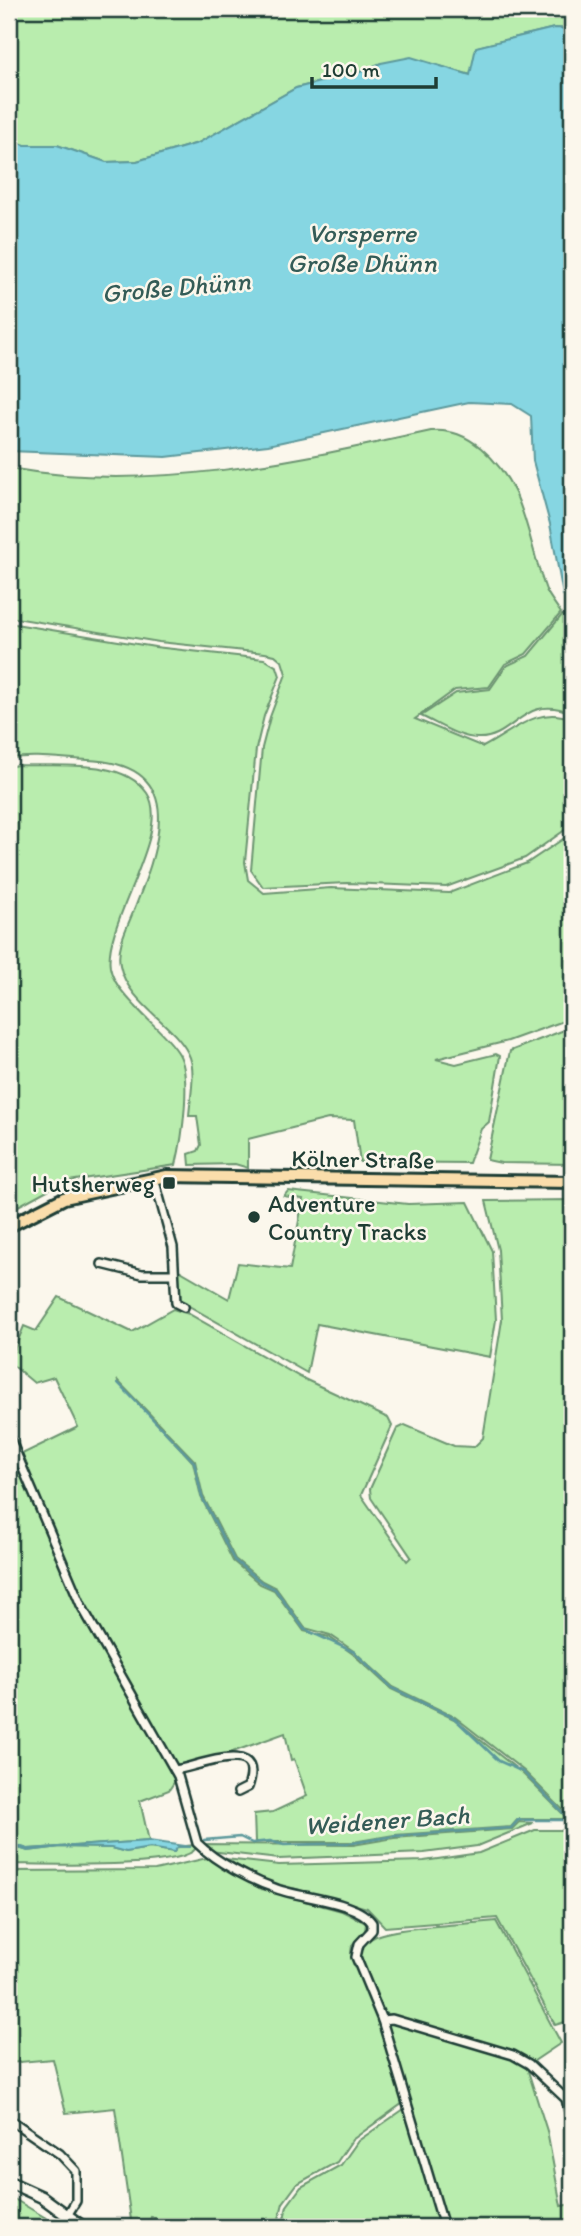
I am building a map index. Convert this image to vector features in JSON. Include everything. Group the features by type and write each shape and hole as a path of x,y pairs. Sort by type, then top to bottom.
{"main road":[{"name":"Kölner Straße","path":"9,1226 64,1198 154,1178 187,1175 378,1181 572,1182"},
{"path":"9,2182 68,2214 83,2227"}],"street":[{"path":"154,1178 173,1247 176,1303 184,1307"},
{"path":"102,1264 142,1274 173,1274"},
{"path":"9,1436 80,1605 175,1770 183,1789 192,1832 203,1850 276,1889 348,1907 366,1915 372,1923 372,1930 359,1944 356,1957 382,2020 444,2227"},
{"path":"175,1770 230,1756 241,1758 250,1766 252,1776 248,1787 238,1792"},
{"path":"382,2020 392,2019 513,2055 529,2064 566,2099 572,2124"},
{"path":"9,2119 60,2154 76,2171 76,2201 68,2214"}],"green space":[{"path":"9,9 572,9 572,29 554,28 477,47 471,75 436,65 381,63 361,72 296,88 198,143 137,161 106,162 57,145 25,145 9,140"},
{"path":"431,431 452,432 470,440 496,463 508,479 517,496 546,590 561,613 526,654 505,664 489,687 455,690 415,719 483,747 537,717 548,715 572,719 572,825 525,858 446,887 347,883 263,887 251,870 262,748 286,674 282,661 275,655 265,653 159,642 9,617 9,468 62,475 168,475 275,462"},
{"path":"562,615 572,618 572,713 555,708 541,708 530,712 501,732 490,737 477,738 456,733 421,716 456,693 490,689 506,666 528,656"},
{"path":"9,623 155,647 264,659 277,667 280,676 264,716 256,749 245,862 248,880 264,893 331,888 449,893 527,863 572,833 572,1018 508,1041 436,1059 456,1064 496,1054 500,1056 489,1122 481,1129 469,1163 360,1162 354,1120 328,1119 248,1139 248,1168 235,1164 190,1165 189,1154 198,1151 201,1145 197,1116 189,1116 193,1075 191,1060 172,1031 131,990 124,978 119,957 158,832 159,810 153,790 140,775 119,765 48,757 9,759"},
{"path":"69,765 105,769 136,782 147,793 153,810 151,830 145,853 116,927 110,967 124,993 179,1054 183,1064 185,1092 176,1165 62,1182 9,1211 9,767"},
{"path":"572,1027 572,1164 501,1163 487,1160 510,1051"},
{"path":"288,1191 408,1204 468,1202 492,1251 496,1320 490,1357 317,1324 307,1373 182,1302 178,1293 177,1269 229,1299 238,1263 290,1269 303,1199 284,1196"},
{"path":"572,1200 572,1819 524,1771 455,1717 393,1687 355,1652 330,1635 305,1628 276,1588 262,1581 235,1559 203,1496 195,1461 117,1380 193,1462 201,1497 233,1561 260,1584 274,1590 304,1631 329,1637 353,1654 391,1689 454,1719 522,1773 568,1819 518,1819 511,1827 394,1835 353,1842 255,1842 254,1814 273,1812 307,1796 294,1759 291,1760 285,1733 202,1763 175,1765 83,1604 20,1455 78,1427 54,1377 34,1383 9,1362 24,1326 36,1331 59,1297 132,1332 173,1309 189,1314 300,1377 388,1418 392,1426 361,1495 407,1561 411,1557 371,1498 370,1489 397,1429 405,1425 454,1446 474,1447 483,1438 502,1320 498,1250 486,1201"},
{"path":"19,1462 79,1607 177,1778 169,1790 140,1801 149,1841 28,1849 9,1844 9,1470"},
{"path":"519,1822 533,1823 477,1846 424,1853 279,1859 210,1851 200,1844 353,1845 394,1838 512,1829"},
{"path":"535,1830 572,1832 572,2020 555,2025 497,1918 385,1927 367,1908 266,1881 225,1859 279,1865 424,1861 479,1853"},
{"path":"9,1845 28,1851 61,1847 111,1848 126,1852 150,1848 174,1852 178,1847 194,1845 196,1848 186,1855 139,1863 9,1864"},
{"path":"207,1858 261,1889 342,1911 366,1923 365,1931 352,1945 351,1953 370,1992 403,2103 352,2140 337,2162 297,2184 283,2203 277,2227 152,2227 155,2218 151,2217 148,2227 132,2227 115,2108 66,2113 53,2059 9,2063 9,1871 155,1870"},
{"path":"496,1921 561,2043 531,2063 511,2050 384,2013 359,1956 367,1941 386,1933"},
{"path":"396,2022 509,2056 527,2068 547,2131 561,2206 572,2204 572,2227 448,2227 387,2030 388,2024"},
{"path":"404,2109 440,2227 282,2227 287,2206 301,2187 341,2165 358,2141"},
{"path":"9,2196 61,2227 9,2227"}],"water":[{"name":"Vorsperre Große Dhünn","path":"554,28 572,29 572,593 563,595 550,524 533,461 531,416 512,404 469,402 268,445 166,457 9,451 9,140 25,145 57,145 106,162 137,161 198,143 296,88 411,57 470,75 476,47"},
{"path":"149,1841 191,1847 178,1847 174,1852 150,1848 126,1852 111,1848 61,1847 28,1851 9,1845 28,1849"}],"waterway":[{"path":"118,1383 194,1462 202,1497 234,1560 261,1582 275,1589 304,1629 354,1652 392,1688 454,1718 499,1761 523,1772 571,1821"},
{"name":"Weidener Bach","path":"204,1840 240,1837 252,1843 270,1841 284,1845 353,1843 394,1836 511,1828 518,1820 570,1820"}],"place":[{"name":"Hutsherweg","path":"169,1183"},
{"name":"Adventure Country Tracks","path":"254,1217"}],"water label":[{"name":"Große Dhünn","path":"176,287"}]}
